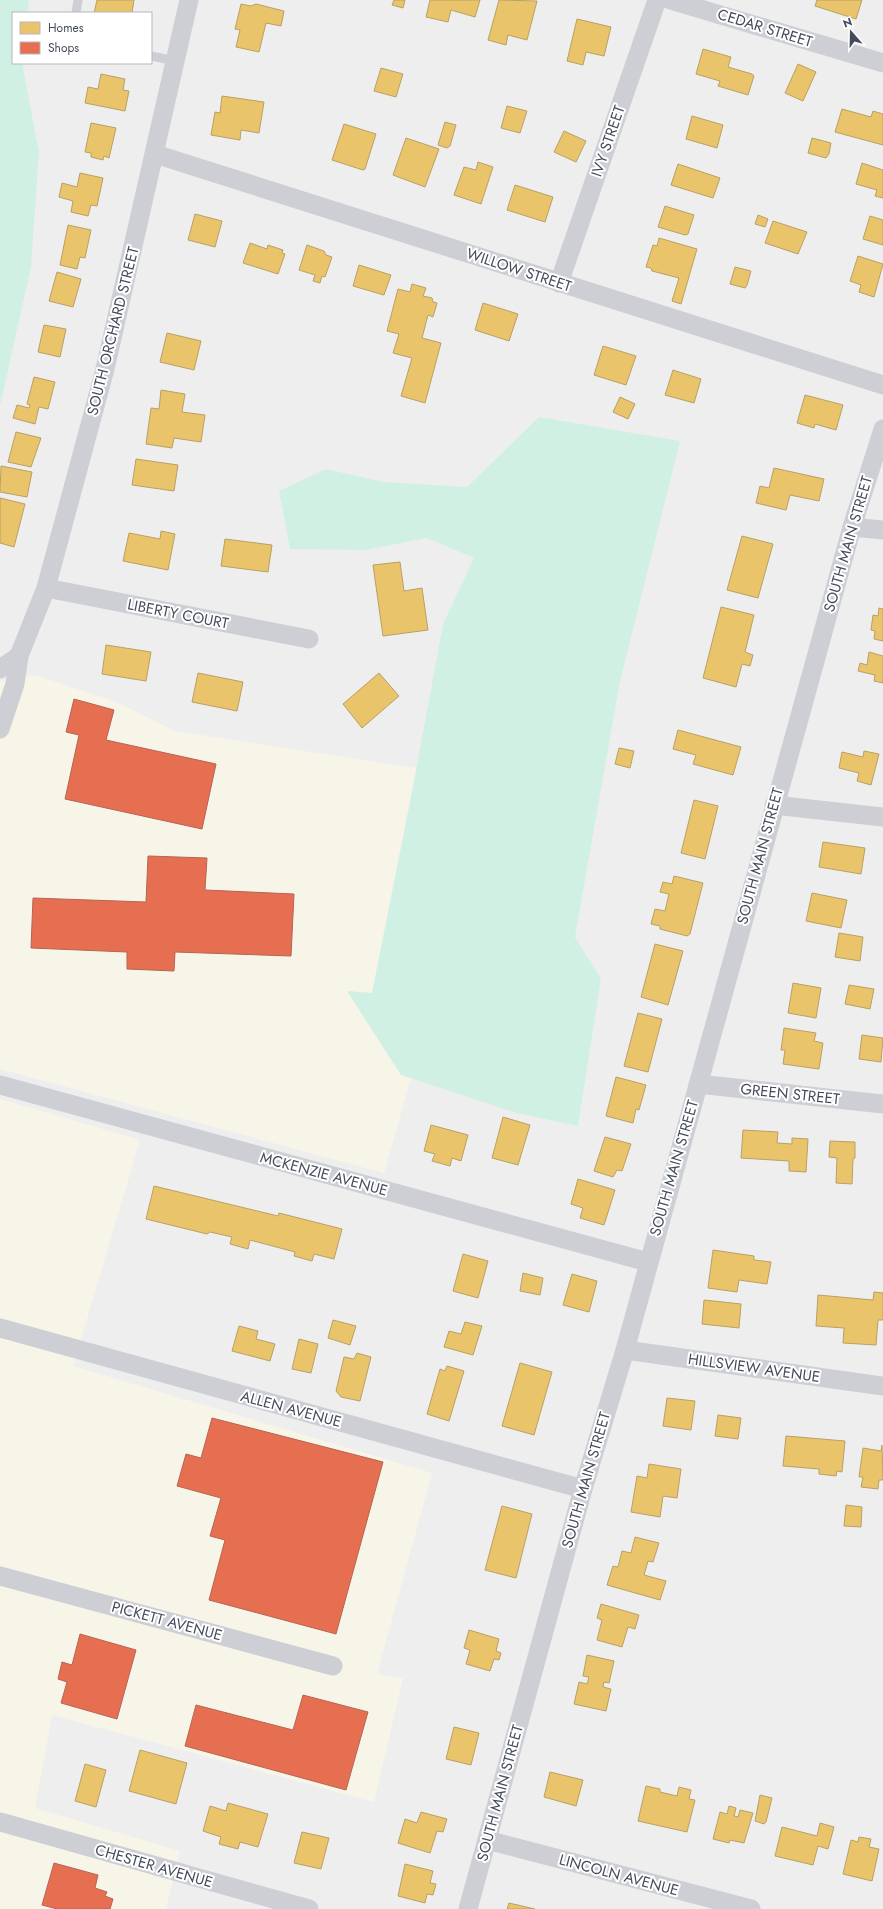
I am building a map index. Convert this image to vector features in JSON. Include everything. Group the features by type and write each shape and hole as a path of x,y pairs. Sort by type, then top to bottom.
{"street":[{"name":"SOUTH ORCHARD STREET","path":"0,729 16,684 19,656 46,588 104,369 155,154 189,0"},
{"name":"IVY STREET","path":"559,283 657,0"},
{"name":"CEDAR STREET","path":"670,0 883,63"},
{"name":"WILLOW STREET","path":"155,154 883,385"},
{"name":"SOUTH MAIN STREET","path":"468,1909 583,1489 625,1350 774,805 852,527 883,429"},
{"path":"852,527 883,530"},
{"name":"LIBERTY COURT","path":"46,588 309,639"},
{"path":"0,669 19,656"},
{"path":"774,805 883,817"},
{"name":"GREEN STREET","path":"698,1084 883,1104"},
{"name":"MCKENZIE AVENUE","path":"0,1085 648,1262"},
{"name":"ALLEN AVENUE","path":"0,1328 583,1489"},
{"name":"HILLSVIEW AVENUE","path":"625,1350 883,1386"},
{"name":"PICKETT AVENUE","path":"0,1576 333,1666"},
{"name":"CHESTER AVENUE","path":"0,1822 309,1909"},
{"name":"LINCOLN AVENUE","path":"487,1840 751,1909"}],"lane":[{"path":"76,12 78,0"},
{"path":"152,56 176,61"}],"shaded area":[{"path":"35,675 117,702 175,731 416,768 372,993 348,991 401,1075 411,1078 384,1173 0,1069 0,681"},
{"path":"0,1099 140,1140 73,1366 432,1473 377,1674 403,1678 374,1802 52,1715 35,1808 180,1851 166,1909 0,1909"}],"green space":[{"path":"0,0 29,0 28,12 12,12 12,64 23,64 39,152 31,267 0,406"},
{"path":"539,417 680,441 620,681 575,937 601,979 578,1126 516,1113 401,1075 347,991 372,993 411,798 443,624 474,558 427,538 365,550 290,549 279,491 326,469 384,482 467,487"}],"building: Homes":[{"path":"97,0 134,0 132,12 94,12"},
{"path":"394,0 405,0 403,8 392,5"},
{"path":"430,0 480,0 475,17 451,10 448,22 426,17"},
{"path":"499,0 537,1 527,40 508,35 506,45 488,40"},
{"path":"817,0 862,0 856,19 815,6"},
{"path":"241,4 251,6 256,4 284,11 281,26 266,23 259,52 236,47 240,30 235,29"},
{"path":"577,19 611,27 604,56 586,52 583,65 567,61"},
{"path":"703,49 731,57 728,67 752,74 754,76 748,95 718,86 720,81 696,74"},
{"path":"798,64 816,72 803,101 785,93"},
{"path":"381,68 403,74 396,97 374,91"},
{"path":"101,74 125,79 123,90 129,91 125,111 85,103 88,87 98,89"},
{"path":"222,96 264,102 259,133 241,130 240,140 211,135 215,112 220,113"},
{"path":"507,106 527,111 520,133 501,128"},
{"path":"842,109 871,117 873,111 883,114 883,145 835,132"},
{"path":"692,116 723,125 717,148 686,139"},
{"path":"445,122 456,125 450,146 447,148 438,145"},
{"path":"91,123 116,128 109,158 104,156 103,160 91,157 91,153 85,152"},
{"path":"344,124 376,134 365,169 363,170 332,160"},
{"path":"564,131 586,141 576,162 554,152"},
{"path":"406,138 439,149 425,187 393,175"},
{"path":"812,138 831,143 829,154 826,158 808,153"},
{"path":"478,162 493,167 481,204 454,195 464,167 476,170"},
{"path":"862,163 883,170 883,198 875,196 877,190 856,184"},
{"path":"678,164 720,178 713,198 671,185"},
{"path":"80,173 103,178 97,206 91,205 88,216 71,212 73,201 59,197 62,183 77,187"},
{"path":"515,185 553,197 545,222 507,210"},
{"path":"665,206 694,215 688,234 685,235 658,227"},
{"path":"195,214 222,221 215,247 188,240"},
{"path":"758,215 768,219 765,227 755,224"},
{"path":"870,216 883,220 883,245 863,239"},
{"path":"773,221 807,232 798,254 765,243"},
{"path":"68,225 91,230 85,258 80,257 77,269 60,265"},
{"path":"659,238 697,249 681,304 672,301 679,278 652,271 651,268 646,267 653,245 657,246"},
{"path":"250,243 267,249 268,245 283,250 282,253 285,254 278,274 243,263"},
{"path":"307,245 324,251 326,255 332,257 325,277 322,276 320,283 313,281 315,275 299,270"},
{"path":"858,256 883,264 874,297 859,292 861,285 850,281"},
{"path":"359,265 391,275 384,295 353,286"},
{"path":"735,267 751,271 745,288 730,284"},
{"path":"57,272 81,279 73,307 49,301"},
{"path":"412,284 426,288 423,296 432,298 433,302 437,303 433,317 428,315 422,338 441,343 425,403 401,396 412,358 393,353 399,334 387,331 398,289 410,292"},
{"path":"483,303 518,314 509,341 475,330"},
{"path":"44,325 66,329 60,357 38,352"},
{"path":"167,333 201,341 194,370 160,362"},
{"path":"603,346 636,356 626,385 594,375"},
{"path":"673,370 701,379 694,403 665,395"},
{"path":"34,377 55,382 48,409 39,407 35,424 13,418 17,405 29,408 30,405 27,404"},
{"path":"161,390 185,394 182,412 205,415 201,442 174,438 172,448 146,444 151,408 159,409"},
{"path":"805,395 843,405 836,430 815,424 814,428 797,423"},
{"path":"620,397 635,404 628,419 613,412"},
{"path":"16,432 41,438 31,467 8,462"},
{"path":"136,459 178,465 174,491 132,485"},
{"path":"1,466 32,472 27,497 0,492"},
{"path":"774,468 824,479 819,501 790,495 786,510 756,503 760,486 769,488"},
{"path":"0,498 25,504 14,547 0,543"},
{"path":"161,531 175,534 168,570 123,561 129,533 160,539"},
{"path":"742,536 773,544 758,598 727,590"},
{"path":"225,539 272,545 268,572 221,566"},
{"path":"400,562 404,591 422,588 428,630 383,636 373,565"},
{"path":"721,607 754,615 745,652 753,655 750,666 742,664 736,687 703,678"},
{"path":"879,608 883,609 883,641 874,639 875,631 871,630 873,615 878,616"},
{"path":"106,645 151,652 146,681 102,674"},
{"path":"869,652 883,656 883,683 874,681 875,675 858,671 860,663 867,665"},
{"path":"198,673 243,682 237,711 192,702"},
{"path":"379,673 399,696 362,728 343,704"},
{"path":"678,730 741,747 733,775 693,764 696,755 673,749"},
{"path":"619,748 634,751 630,768 615,764"},
{"path":"864,751 879,754 871,785 857,781 859,773 839,768 842,752 863,757"},
{"path":"694,800 718,806 705,859 681,853"},
{"path":"823,842 865,848 861,874 819,867"},
{"path":"674,876 703,883 690,934 687,936 660,929 660,926 651,924 655,909 665,911 669,894 660,892 663,882 672,884"},
{"path":"812,893 847,900 841,928 806,921"},
{"path":"839,933 863,937 860,961 835,957"},
{"path":"655,944 683,951 668,1005 641,997"},
{"path":"793,983 821,988 816,1018 788,1013"},
{"path":"849,985 874,989 870,1009 845,1004"},
{"path":"638,1013 662,1019 648,1072 624,1066"},
{"path":"784,1028 816,1033 814,1041 823,1043 819,1069 783,1064 785,1050 781,1050"},
{"path":"862,1035 883,1038 881,1062 859,1059"},
{"path":"616,1077 646,1085 639,1110 636,1109 633,1123 606,1116"},
{"path":"503,1117 530,1125 518,1165 492,1158"},
{"path":"431,1125 468,1135 461,1161 452,1158 450,1166 432,1161 435,1154 424,1151"},
{"path":"743,1130 778,1132 777,1143 792,1144 792,1138 808,1139 806,1172 789,1171 789,1161 741,1158"},
{"path":"605,1137 631,1144 622,1171 617,1170 613,1177 594,1171"},
{"path":"830,1141 855,1142 852,1184 836,1183 837,1158 829,1157"},
{"path":"578,1179 615,1190 604,1225 580,1218 583,1208 571,1204"},
{"path":"154,1186 278,1216 279,1213 342,1229 334,1259 314,1254 312,1261 294,1256 295,1252 250,1240 248,1249 230,1244 232,1237 210,1232 207,1234 146,1219"},
{"path":"713,1250 754,1256 754,1260 771,1262 767,1284 739,1280 737,1292 708,1288"},
{"path":"463,1254 488,1261 478,1298 453,1291"},
{"path":"523,1273 543,1278 540,1295 520,1291"},
{"path":"572,1274 597,1281 589,1312 563,1305"},
{"path":"874,1292 883,1293 883,1320 878,1320 876,1345 843,1343 844,1328 816,1326 818,1295 873,1300"},
{"path":"704,1300 741,1304 739,1328 702,1324"},
{"path":"333,1320 356,1326 350,1345 328,1338"},
{"path":"465,1322 482,1326 473,1355 444,1347 449,1331 461,1334"},
{"path":"239,1326 258,1331 256,1339 275,1344 270,1361 232,1351"},
{"path":"299,1339 318,1344 311,1373 292,1369"},
{"path":"357,1353 371,1357 360,1401 341,1397 336,1391 344,1357 354,1359"},
{"path":"520,1363 552,1372 534,1435 502,1426"},
{"path":"447,1366 464,1371 449,1421 427,1414 440,1369 445,1371"},
{"path":"667,1398 695,1401 691,1430 663,1426"},
{"path":"718,1415 741,1418 738,1439 715,1436"},
{"path":"786,1436 845,1441 842,1472 837,1471 836,1476 819,1474 819,1469 783,1466"},
{"path":"882,1445 883,1480 879,1480 878,1489 861,1487 863,1477 859,1477 863,1448 881,1451"},
{"path":"649,1464 681,1469 677,1498 663,1496 660,1517 631,1512 637,1476 647,1478"},
{"path":"846,1505 862,1507 861,1527 844,1526"},
{"path":"502,1506 532,1514 516,1578 485,1570"},
{"path":"635,1537 659,1543 653,1562 648,1561 644,1575 666,1581 660,1600 607,1585 613,1566 618,1567 622,1551 631,1553"},
{"path":"601,1604 639,1615 635,1629 628,1627 622,1647 597,1640 602,1620 597,1618"},
{"path":"469,1630 499,1639 496,1651 501,1653 499,1660 494,1659 490,1671 466,1664 470,1650 464,1648"},
{"path":"587,1655 614,1661 609,1683 604,1682 603,1687 611,1689 606,1711 574,1704 579,1682 587,1684 589,1677 583,1676"},
{"path":"454,1727 479,1733 471,1765 446,1759"},
{"path":"140,1750 187,1763 176,1804 129,1791"},
{"path":"85,1764 106,1770 96,1807 75,1801"},
{"path":"550,1772 583,1780 576,1806 544,1797"},
{"path":"646,1786 660,1789 660,1792 677,1796 679,1787 691,1790 689,1799 695,1800 687,1832 638,1821"},
{"path":"760,1795 772,1798 766,1822 764,1824 755,1821"},
{"path":"228,1803 268,1814 258,1847 240,1842 238,1849 219,1844 221,1837 203,1831 210,1806 226,1811"},
{"path":"729,1806 736,1808 734,1816 738,1817 740,1810 753,1813 744,1843 730,1840 729,1843 713,1839 720,1812 727,1814"},
{"path":"421,1812 447,1819 443,1832 437,1831 430,1853 398,1843 405,1819 417,1823"},
{"path":"820,1823 834,1827 828,1849 818,1846 813,1865 775,1856 782,1827 817,1836"},
{"path":"302,1832 329,1838 321,1869 294,1863"},
{"path":"859,1837 871,1839 869,1847 879,1849 872,1881 843,1874 851,1840 858,1842"},
{"path":"405,1864 433,1871 430,1883 436,1884 433,1895 427,1894 425,1903 398,1896"},
{"path":"509,1903 535,1909 507,1909"}],"building: Shops":[{"path":"74,699 114,710 106,740 216,764 202,829 65,799 79,735 66,732"},
{"path":"148,856 207,858 205,890 294,894 291,956 175,952 174,971 127,969 127,952 31,948 33,898 146,902"},
{"path":"212,1418 383,1462 336,1634 209,1600 225,1540 210,1536 221,1498 177,1486 186,1454 201,1458"},
{"path":"80,1634 136,1650 117,1719 61,1703 67,1682 58,1679 62,1662 72,1665"},
{"path":"303,1695 368,1712 346,1790 185,1746 196,1705 293,1730"},
{"path":"54,1863 98,1875 95,1888 107,1892 105,1896 113,1899 110,1909 57,1909 42,1905"}]}
